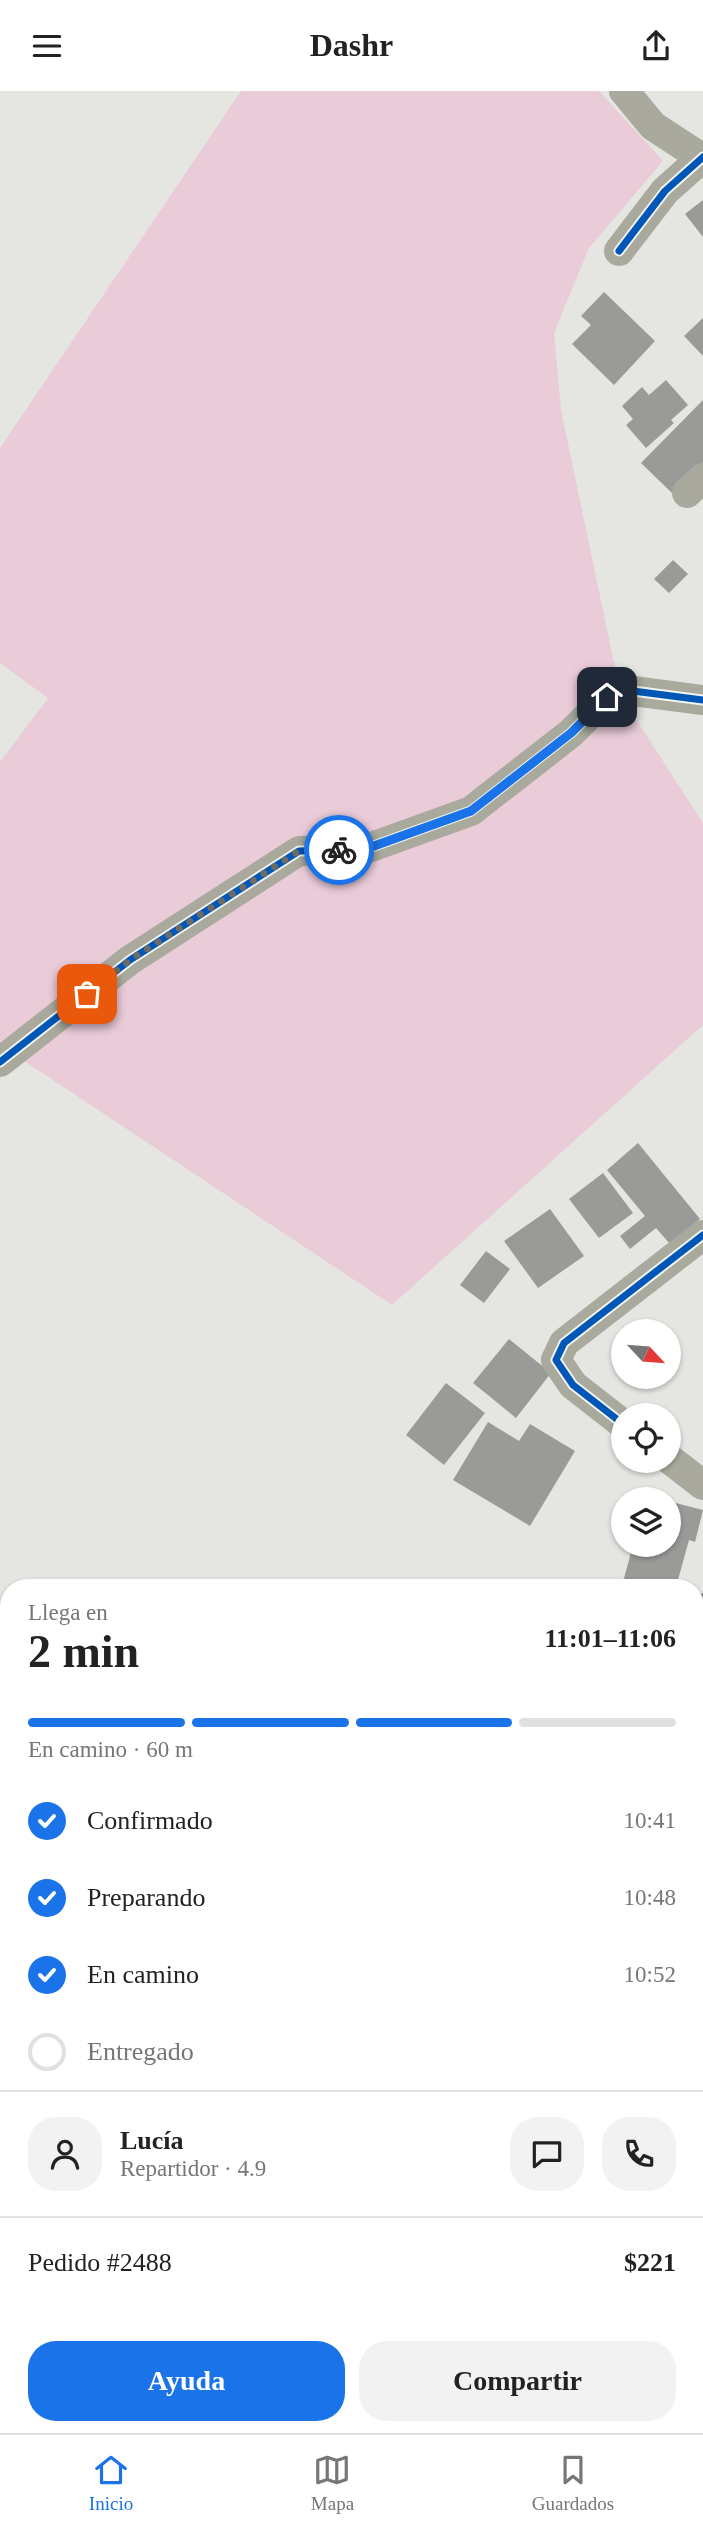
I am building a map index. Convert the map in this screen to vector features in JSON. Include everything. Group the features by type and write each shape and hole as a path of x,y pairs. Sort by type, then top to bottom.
{"street":[{"path":"619,251 665,191 702,157 653,126 624,91"},
{"path":"0,1062 130,960 299,851 363,850 471,811 571,733 607,697 633,691 703,700"},
{"path":"611,1415 573,1385 556,1360 564,1343 703,1235"},
{"path":"681,1468 703,1485"}],"shaded area":[{"path":"241,91 599,91 663,161 589,248 554,333 561,410 621,696 703,823 703,1025 392,1305 0,1045 0,762 48,698 0,663 0,448"}],"building":[{"path":"703,200 703,237 685,214"},
{"path":"604,292 655,341 614,385 572,344 591,325 581,316"},
{"path":"703,318 703,356 684,336"},
{"path":"666,380 688,405 671,420 674,423 646,448 626,425 633,419 622,406 642,387 649,395"},
{"path":"703,400 703,465 674,495 641,463"},
{"path":"673,560 688,574 669,593 654,579"},
{"path":"638,1143 700,1219 670,1244 656,1228 630,1249 620,1236 645,1216 607,1170"},
{"path":"603,1173 633,1213 599,1238 569,1199"},
{"path":"550,1209 584,1256 538,1288 504,1241"},
{"path":"486,1251 510,1269 484,1303 460,1285"},
{"path":"509,1339 551,1373 516,1418 473,1383"},
{"path":"446,1383 485,1413 444,1465 406,1435"},
{"path":"488,1422 519,1441 530,1424 575,1451 530,1526 453,1480"},
{"path":"681,1504 703,1510 695,1542 689,1540 678,1579 624,1579 630,1557 681,1557"}],"cycle path":[{"path":"619,251 665,191 703,157"},
{"path":"0,1062 130,960 299,851 363,850 471,811 571,733 607,697 633,691 703,700"},
{"path":"611,1415 573,1385 556,1360 564,1343 703,1235"}],"way so far":[{"path":"87,994 130,960 299,851 339,850"}],"route":[{"path":"339,850 363,850 471,811 571,733 607,697"}]}
